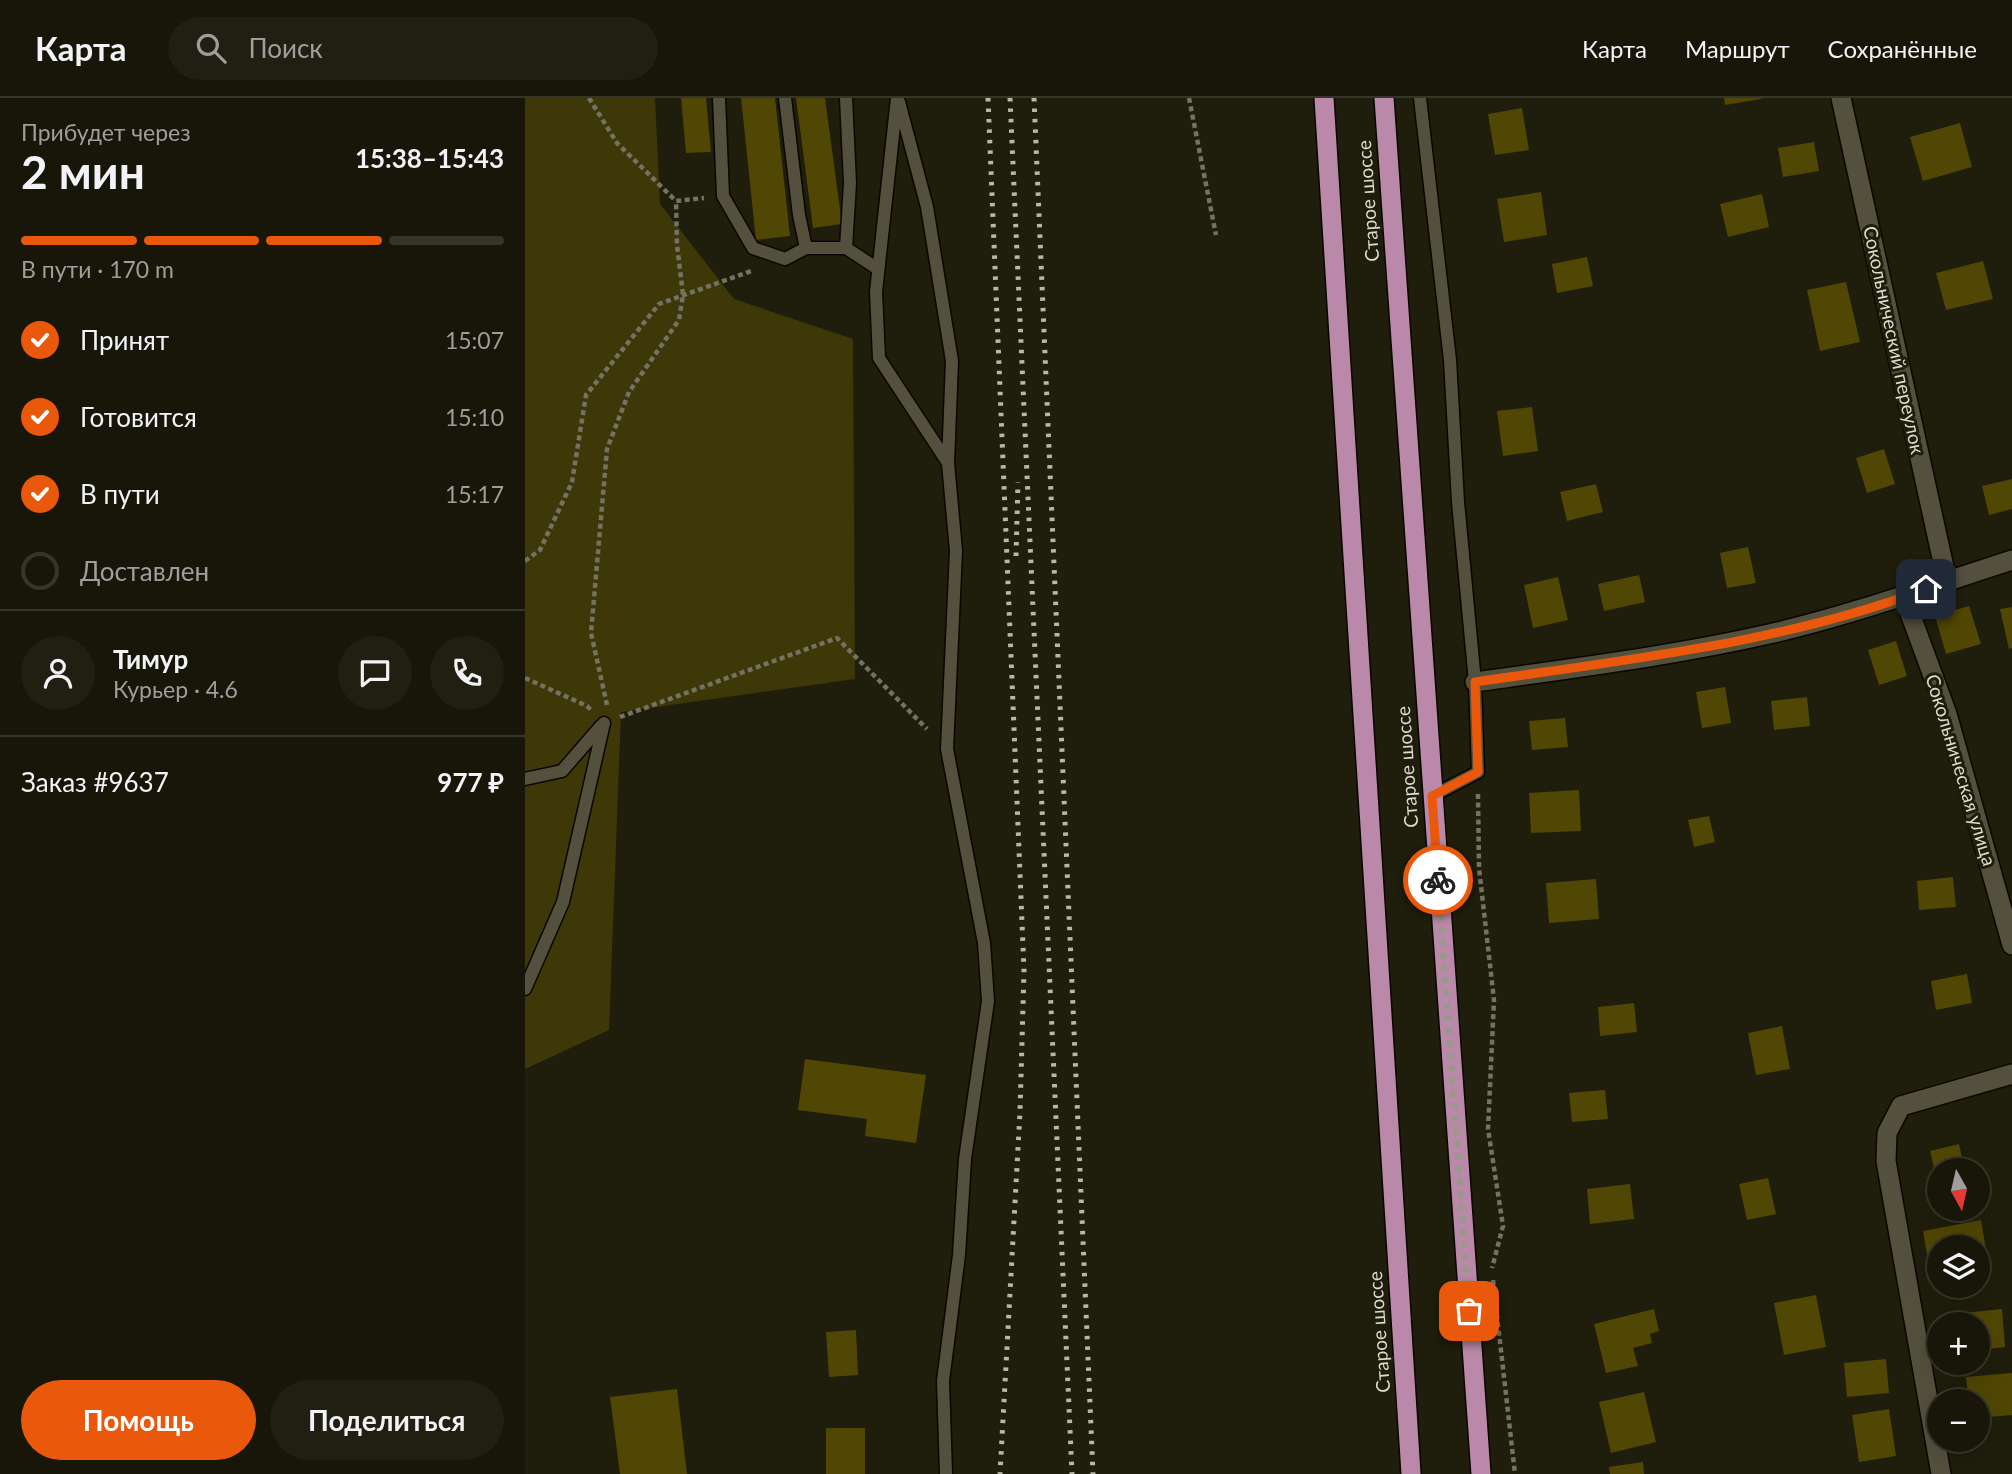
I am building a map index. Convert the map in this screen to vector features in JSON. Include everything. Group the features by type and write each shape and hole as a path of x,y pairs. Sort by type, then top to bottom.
{"highway":[{"name":"Старое шоссе","path":"1324,98 1411,1474"},
{"name":"Старое шоссе","path":"1384,98 1481,1474"}],"street":[{"name":"Сокольнический переулок","path":"1841,98 1947,581"},
{"path":"1475,682 1696,649 1770,634 1905,597 2012,560"},
{"name":"Сокольническая улица","path":"1905,597 1947,714 2012,945"},
{"path":"1941,1474 1886,1161 1887,1133 1901,1106 2012,1074"}],"lane":[{"path":"719,98 723,195 753,248 785,259 806,248 846,248 878,270"},
{"path":"785,98 799,215 806,248"},
{"path":"846,98 850,183 846,248"},
{"path":"898,98 878,270 879,358 947,463"},
{"path":"898,98 927,207 952,361 947,463 955,551 947,749 984,943 988,1001 964,1159 959,1255 943,1381 946,1474"},
{"path":"1420,98 1450,360 1458,502 1475,682 1478,772 1432,796"},
{"path":"525,779 562,771 604,723"},
{"path":"525,987 563,902 604,723"}],"path":[{"path":"589,98 617,143 676,201 677,245 683,295 679,320 629,392 607,449 591,633 608,702 604,723"},
{"path":"1189,98 1216,235"},
{"path":"676,201 723,195"},
{"path":"525,561 540,550 572,482 586,395 659,303 785,259"},
{"path":"604,723 837,638 947,749"},
{"path":"525,678 587,706 604,723"},
{"path":"1478,772 1479,868 1494,1000 1488,1129 1503,1226 1492,1268 1515,1474"}],"shaded area":[{"path":"525,98 655,98 660,204 734,299 853,339 855,679 621,712 609,1030 525,1069"}],"building":[{"path":"681,98 706,98 711,152 686,153"},
{"path":"741,98 775,98 790,236 756,240"},
{"path":"796,98 825,98 842,224 813,228"},
{"path":"1724,98 1761,98 1761,99 1725,105"},
{"path":"1522,108 1529,150 1495,155 1488,114"},
{"path":"1960,123 1972,167 1923,181 1910,137"},
{"path":"1814,142 1819,171 1783,177 1778,148"},
{"path":"1541,192 1547,235 1504,242 1497,199"},
{"path":"1762,194 1769,227 1728,237 1720,204"},
{"path":"1587,257 1593,286 1557,293 1552,264"},
{"path":"1983,261 1993,299 1946,310 1936,273"},
{"path":"1846,282 1860,342 1820,351 1807,290"},
{"path":"1532,407 1538,451 1503,456 1497,411"},
{"path":"1884,449 1895,484 1867,493 1856,458"},
{"path":"2012,479 2012,509 1989,515 1982,486"},
{"path":"1596,484 1603,512 1567,521 1560,492"},
{"path":"1748,547 1756,583 1727,588 1720,553"},
{"path":"1639,575 1645,602 1604,611 1598,584"},
{"path":"1558,577 1568,620 1533,628 1524,585"},
{"path":"1969,606 1981,644 1946,654 1935,616"},
{"path":"2012,607 2012,648 2009,649 2000,609"},
{"path":"1896,641 1907,676 1879,685 1868,650"},
{"path":"1725,687 1731,723 1702,728 1696,692"},
{"path":"1807,697 1810,726 1774,730 1771,701"},
{"path":"1565,718 1568,747 1532,750 1529,721"},
{"path":"1579,790 1581,831 1531,833 1529,793"},
{"path":"1709,816 1715,842 1694,847 1688,820"},
{"path":"1953,877 1956,907 1919,910 1917,881"},
{"path":"1596,879 1599,919 1549,923 1546,883"},
{"path":"1967,974 1972,1003 1936,1010 1931,981"},
{"path":"1634,1003 1637,1032 1600,1036 1598,1007"},
{"path":"1782,1026 1790,1069 1756,1075 1748,1033"},
{"path":"805,1059 926,1075 916,1143 865,1136 867,1119 798,1110"},
{"path":"1605,1090 1608,1119 1572,1122 1569,1093"},
{"path":"1959,1144 1962,1158 1932,1158 1930,1151"},
{"path":"1768,1178 1776,1214 1747,1220 1739,1184"},
{"path":"1630,1184 1634,1219 1590,1224 1587,1189"},
{"path":"1981,1222 1984,1235 1927,1235 1927,1254 1923,1231"},
{"path":"1816,1295 1826,1347 1784,1355 1774,1303"},
{"path":"1654,1309 1659,1331 1650,1334 1652,1343 1633,1348 1638,1366 1606,1373 1594,1324"},
{"path":"2002,1309 2005,1347 1990,1349 1990,1312 1973,1312"},
{"path":"856,1330 858,1375 829,1377 826,1332"},
{"path":"1886,1359 1889,1393 1847,1397 1844,1363"},
{"path":"2012,1373 2012,1415 1990,1417 1990,1389 1967,1389 1966,1377"},
{"path":"677,1389 687,1474 620,1474 610,1397"},
{"path":"1644,1392 1656,1442 1611,1453 1599,1402"},
{"path":"1889,1409 1896,1456 1859,1462 1852,1415"},
{"path":"826,1428 865,1428 865,1474 826,1474"},
{"path":"1643,1462 1644,1474 1610,1474 1609,1467"}],"railway":[{"path":"988,98 1024,971 1020,1112 1000,1474"},
{"path":"1010,98 1072,1474"},
{"path":"1034,98 1093,1474"},
{"path":"1016,556 1018,482"}],"way so far":[{"path":"1438,880 1469,1311"}],"route":[{"path":"1438,880 1432,796 1478,772 1475,682 1696,649 1770,634 1926,589"}]}
